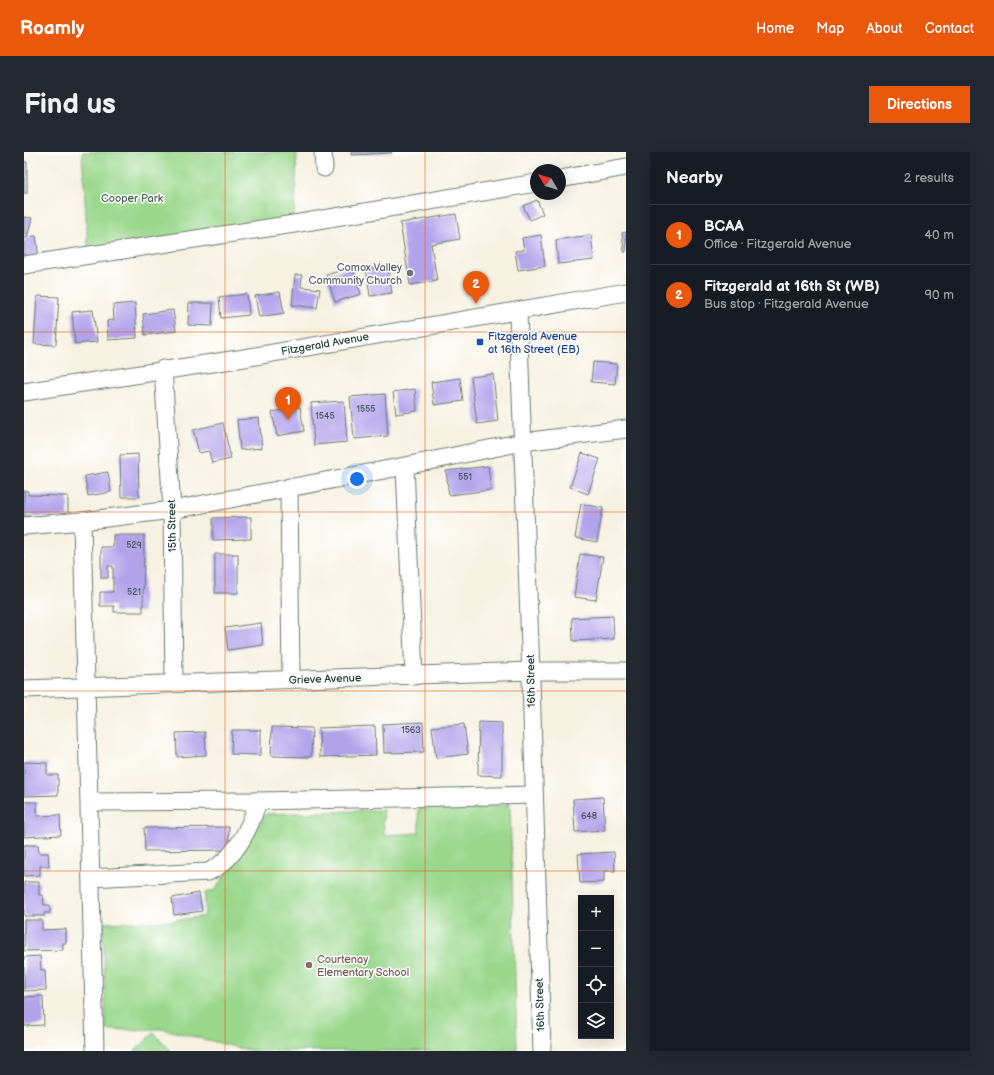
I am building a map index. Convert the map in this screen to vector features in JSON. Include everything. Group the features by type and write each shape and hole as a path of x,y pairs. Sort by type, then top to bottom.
{"street":[{"path":"566,177 626,167"},
{"path":"24,265 294,224 530,184"},
{"name":"Fitzgerald Avenue","path":"24,392 518,312 626,292"},
{"name":"16th Street","path":"518,312 542,1051"},
{"name":"15th Street","path":"163,369 172,510 174,683"},
{"path":"24,526 82,521 172,510 523,442 626,429"},
{"path":"405,466 414,676"},
{"path":"289,487 290,680"},
{"path":"82,521 95,1051"},
{"name":"Grieve Avenue","path":"24,689 530,671 626,671"},
{"path":"90,802 258,801 534,795"},
{"path":"91,878 208,872 218,867 228,859 241,840 254,815 258,801"}],"green space":[{"name":"Cooper Park","path":"82,152 297,152 294,224 88,250"},
{"name":"Courtenay Elementary School","path":"510,805 517,1051 252,1051 163,1029 106,1030 103,923 171,921 205,916 205,893 215,890 266,814 383,810 384,835 419,833 418,809"},
{"path":"154,1033 171,1051 135,1051"}],"building":[{"path":"351,152 392,152 392,153 351,155"},
{"path":"24,162 27,162 27,193 24,193"},
{"path":"537,200 543,214 530,220 523,206"},
{"path":"456,214 460,239 431,244 437,281 410,285 400,223"},
{"path":"24,217 32,218 28,234 24,233"},
{"path":"626,232 626,252 624,252 622,233"},
{"path":"541,235 545,266 518,270 515,251 524,250 522,238"},
{"path":"591,235 594,260 558,264 556,240"},
{"path":"36,236 39,259 24,261 24,237"},
{"path":"388,266 392,293 370,296 366,269"},
{"path":"352,267 361,294 335,302 326,275"},
{"path":"295,275 302,275 301,287 320,289 317,308 292,305"},
{"path":"280,292 284,313 259,317 255,296"},
{"path":"247,294 249,315 221,318 219,297"},
{"path":"37,296 59,297 56,345 34,344"},
{"path":"135,303 137,338 108,340 107,321 114,320 113,305"},
{"path":"189,303 213,303 212,326 188,325"},
{"path":"93,310 97,342 75,344 72,312"},
{"path":"173,310 176,331 145,335 143,314"},
{"path":"593,362 617,364 615,384 591,382"},
{"path":"493,374 498,421 477,424 471,377"},
{"path":"460,378 463,401 434,405 431,382"},
{"path":"415,389 417,411 396,414 393,392"},
{"path":"385,394 388,436 354,439 350,397"},
{"path":"344,401 347,442 314,445 311,403"},
{"path":"300,407 304,431 277,436 272,412"},
{"path":"259,418 262,448 240,450 237,420"},
{"path":"223,423 231,459 212,463 209,451 199,453 193,430"},
{"path":"582,453 600,459 588,494 570,487"},
{"path":"138,454 139,497 121,497 120,455"},
{"path":"488,466 491,490 449,495 446,471"},
{"path":"108,472 111,492 88,496 85,476"},
{"path":"24,491 28,491 28,495 68,496 68,517 24,516"},
{"path":"581,504 603,508 597,542 575,538"},
{"path":"251,517 251,539 213,540 213,518"},
{"path":"113,535 144,535 143,612 114,612 114,606 100,606 100,592 113,592 113,566 108,566 108,578 101,578 101,547 113,547"},
{"path":"215,554 238,554 238,593 215,593"},
{"path":"580,554 603,557 596,600 574,597"},
{"path":"613,616 614,639 573,641 572,618"},
{"path":"261,623 263,645 228,650 225,628"},
{"path":"423,722 424,752 384,753 383,724"},
{"path":"479,722 502,723 502,776 478,775"},
{"path":"464,724 468,754 436,758 432,727"},
{"path":"375,726 376,755 320,757 319,728"},
{"path":"272,727 312,728 311,757 271,756"},
{"path":"232,730 261,730 261,755 231,754"},
{"path":"205,732 206,755 177,757 176,733"},
{"path":"24,762 47,763 47,775 58,775 58,795 24,796"},
{"path":"603,797 605,830 575,832 573,799"},
{"path":"24,802 37,802 37,816 60,815 61,835 24,837"},
{"path":"229,827 229,850 145,851 144,828"},
{"path":"24,845 38,845 39,853 48,853 49,866 40,866 40,875 24,876"},
{"path":"614,852 615,871 604,871 604,882 580,883 578,854"},
{"path":"24,882 39,882 39,895 43,895 44,905 50,905 50,913 44,913 44,916 24,916"},
{"path":"199,893 202,911 174,915 172,898"},
{"path":"24,920 42,920 42,930 66,929 66,943 63,943 63,950 24,951"},
{"path":"40,956 41,970 45,970 46,990 24,991 24,957"},
{"path":"43,996 44,1025 24,1026 24,997"}],"place":[{"name":"Comox Valley Community Church","path":"410,273"},
{"name":"Fitzgerald at 16th St (WB)","path":"476,304"},
{"name":"Fitzgerald Avenue at 16th Street (EB)","path":"480,342"},
{"name":"BCAA","path":"288,420"},
{"name":"Courtenay Elementary School","path":"309,965"}]}
